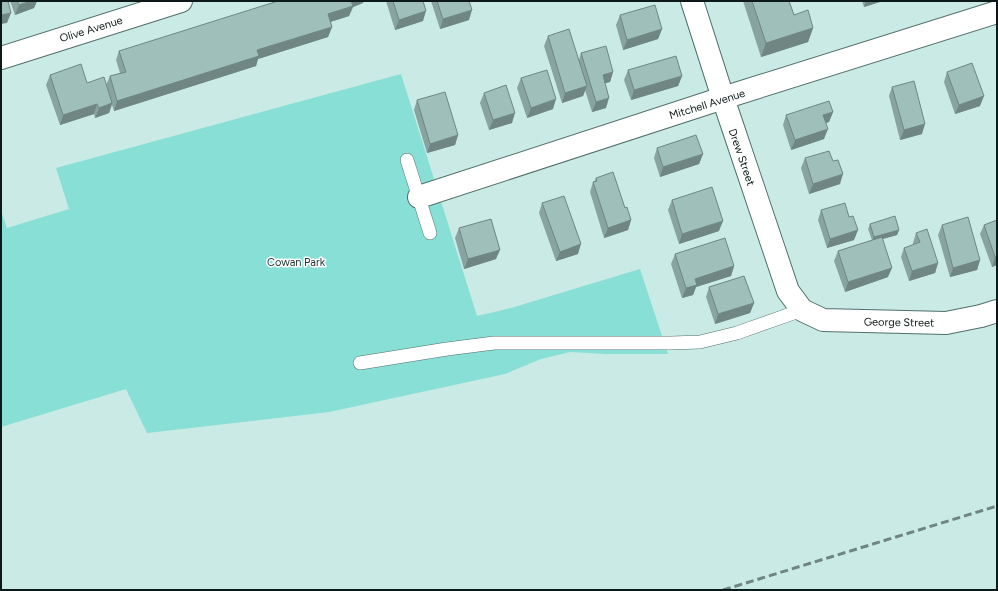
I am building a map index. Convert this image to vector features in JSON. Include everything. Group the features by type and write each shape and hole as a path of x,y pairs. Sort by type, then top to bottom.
{"street":[{"name":"Olive Avenue","path":"1,58 182,1"},
{"name":"Drew Street","path":"692,1 722,98 788,292 802,310"},
{"name":"Mitchell Avenue","path":"419,197 722,98 997,12"},
{"name":"George Street","path":"802,310 823,320 946,323 981,316 997,311"}],"lane":[{"path":"407,160 430,233"},
{"path":"360,363 494,343 700,342 737,333 802,310"}],"green space":[{"name":"Cowan Park","path":"401,74 477,316 511,308 640,269 668,354 606,354 570,352 541,359 505,374 329,412 147,433 126,389 1,427 1,211 7,228 69,209 56,168"}],"building":[{"path":"1,1 8,1 11,13 1,15"},
{"path":"17,1 31,1 19,5"},
{"path":"278,1 351,1 353,6 328,14 332,27 257,50 259,56 117,101 110,76 126,72 119,51"},
{"path":"393,1 423,1 426,11 399,20"},
{"path":"437,1 469,1 472,10 443,19"},
{"path":"752,1 789,1 794,15 808,10 813,28 766,43"},
{"path":"655,5 662,29 627,40 620,15"},
{"path":"569,29 587,86 565,93 548,36"},
{"path":"606,46 613,72 603,75 609,98 596,102 581,53"},
{"path":"676,56 682,76 634,90 628,70"},
{"path":"972,63 984,96 959,105 947,72"},
{"path":"81,64 87,83 104,77 112,103 99,108 97,104 63,115 50,75"},
{"path":"547,70 556,99 531,108 521,78"},
{"path":"914,81 925,124 904,130 892,87"},
{"path":"506,85 515,113 493,120 484,93"},
{"path":"445,92 458,135 430,144 417,100"},
{"path":"829,101 833,112 823,115 828,129 795,140 786,115"},
{"path":"696,135 703,154 663,167 657,148"},
{"path":"829,151 833,161 838,160 843,174 813,184 805,158"},
{"path":"613,172 625,208 627,207 631,220 608,228 593,182 597,181 596,178"},
{"path":"712,187 723,221 682,234 672,200"},
{"path":"564,196 581,244 560,252 542,203"},
{"path":"845,203 849,217 853,216 858,230 830,239 821,210"},
{"path":"895,216 899,230 874,237 870,224"},
{"path":"968,217 980,260 953,268 942,225"},
{"path":"491,219 500,250 468,259 459,228"},
{"path":"997,220 997,256 995,257 984,225"},
{"path":"927,229 938,263 912,271 904,248 920,242 916,233"},
{"path":"882,237 892,268 848,282 838,251"},
{"path":"725,238 734,266 695,279 697,285 686,288 675,254"},
{"path":"744,276 754,303 718,314 709,287"}],"railway":[{"path":"723,590 997,506"}]}
